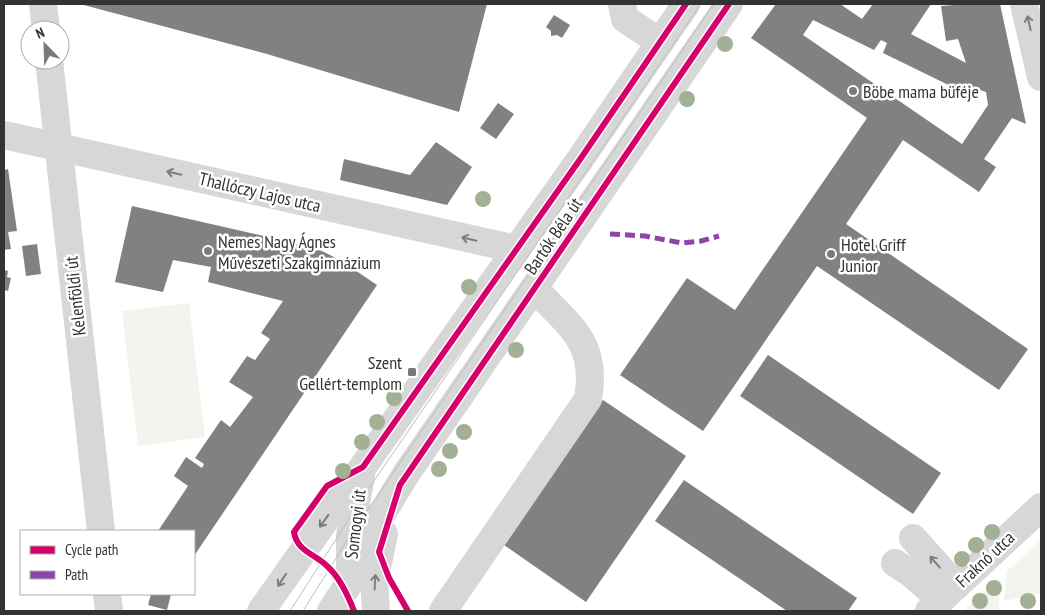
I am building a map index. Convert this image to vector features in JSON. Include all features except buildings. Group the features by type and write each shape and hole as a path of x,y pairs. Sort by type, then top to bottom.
{"street":[{"path":"42,4 44,20"},
{"path":"622,4 625,19 660,42"},
{"name":"Bartók Béla út","path":"261,611 686,4"},
{"name":"Bartók Béla út","path":"331,611 350,582 375,525 422,450 535,289 729,4"},
{"path":"1024,4 1041,76"},
{"name":"Kelenföldi út","path":"50,70 101,530"},
{"name":"Thallóczy Lajos utca","path":"4,135 516,249"},
{"path":"443,611 588,399 592,378 587,353 581,338 535,289"},
{"name":"Somogyi út","path":"354,611 350,582 350,536 363,467"},
{"name":"Somogyi út","path":"376,611 374,582 379,552 400,485"},
{"name":"Fraknó utca","path":"942,599 1041,508"},
{"path":"913,538 942,599"},
{"path":"895,563 912,574 942,599"},
{"path":"107,595 109,611"}],"shaded area":[{"path":"189,303 205,437 138,446 122,311"},
{"path":"1041,540 1041,593 1004,601 1007,571"},
{"path":"1000,579 999,611 964,611"}],"tram line":[{"path":"290,611 365,494 701,4"},
{"path":"303,611 350,536 714,4"}],"marked path":[{"path":"610,234 645,236 682,243 701,241 719,236"}],"cycle path":[{"path":"354,611 336,576 299,544 294,532 327,486 363,467 581,158 686,4"},
{"path":"408,611 389,578 379,552 400,485 729,4"}],"place":[{"name":"Böbe mama büféje","path":"853,91"},
{"name":"Nemes Nagy Ágnes Művészeti Szakgimnázium","path":"208,251"},
{"name":"Hotel Griff Junior","path":"831,254"},
{"name":"Szent Gellért-templom","path":"412,372"}]}
